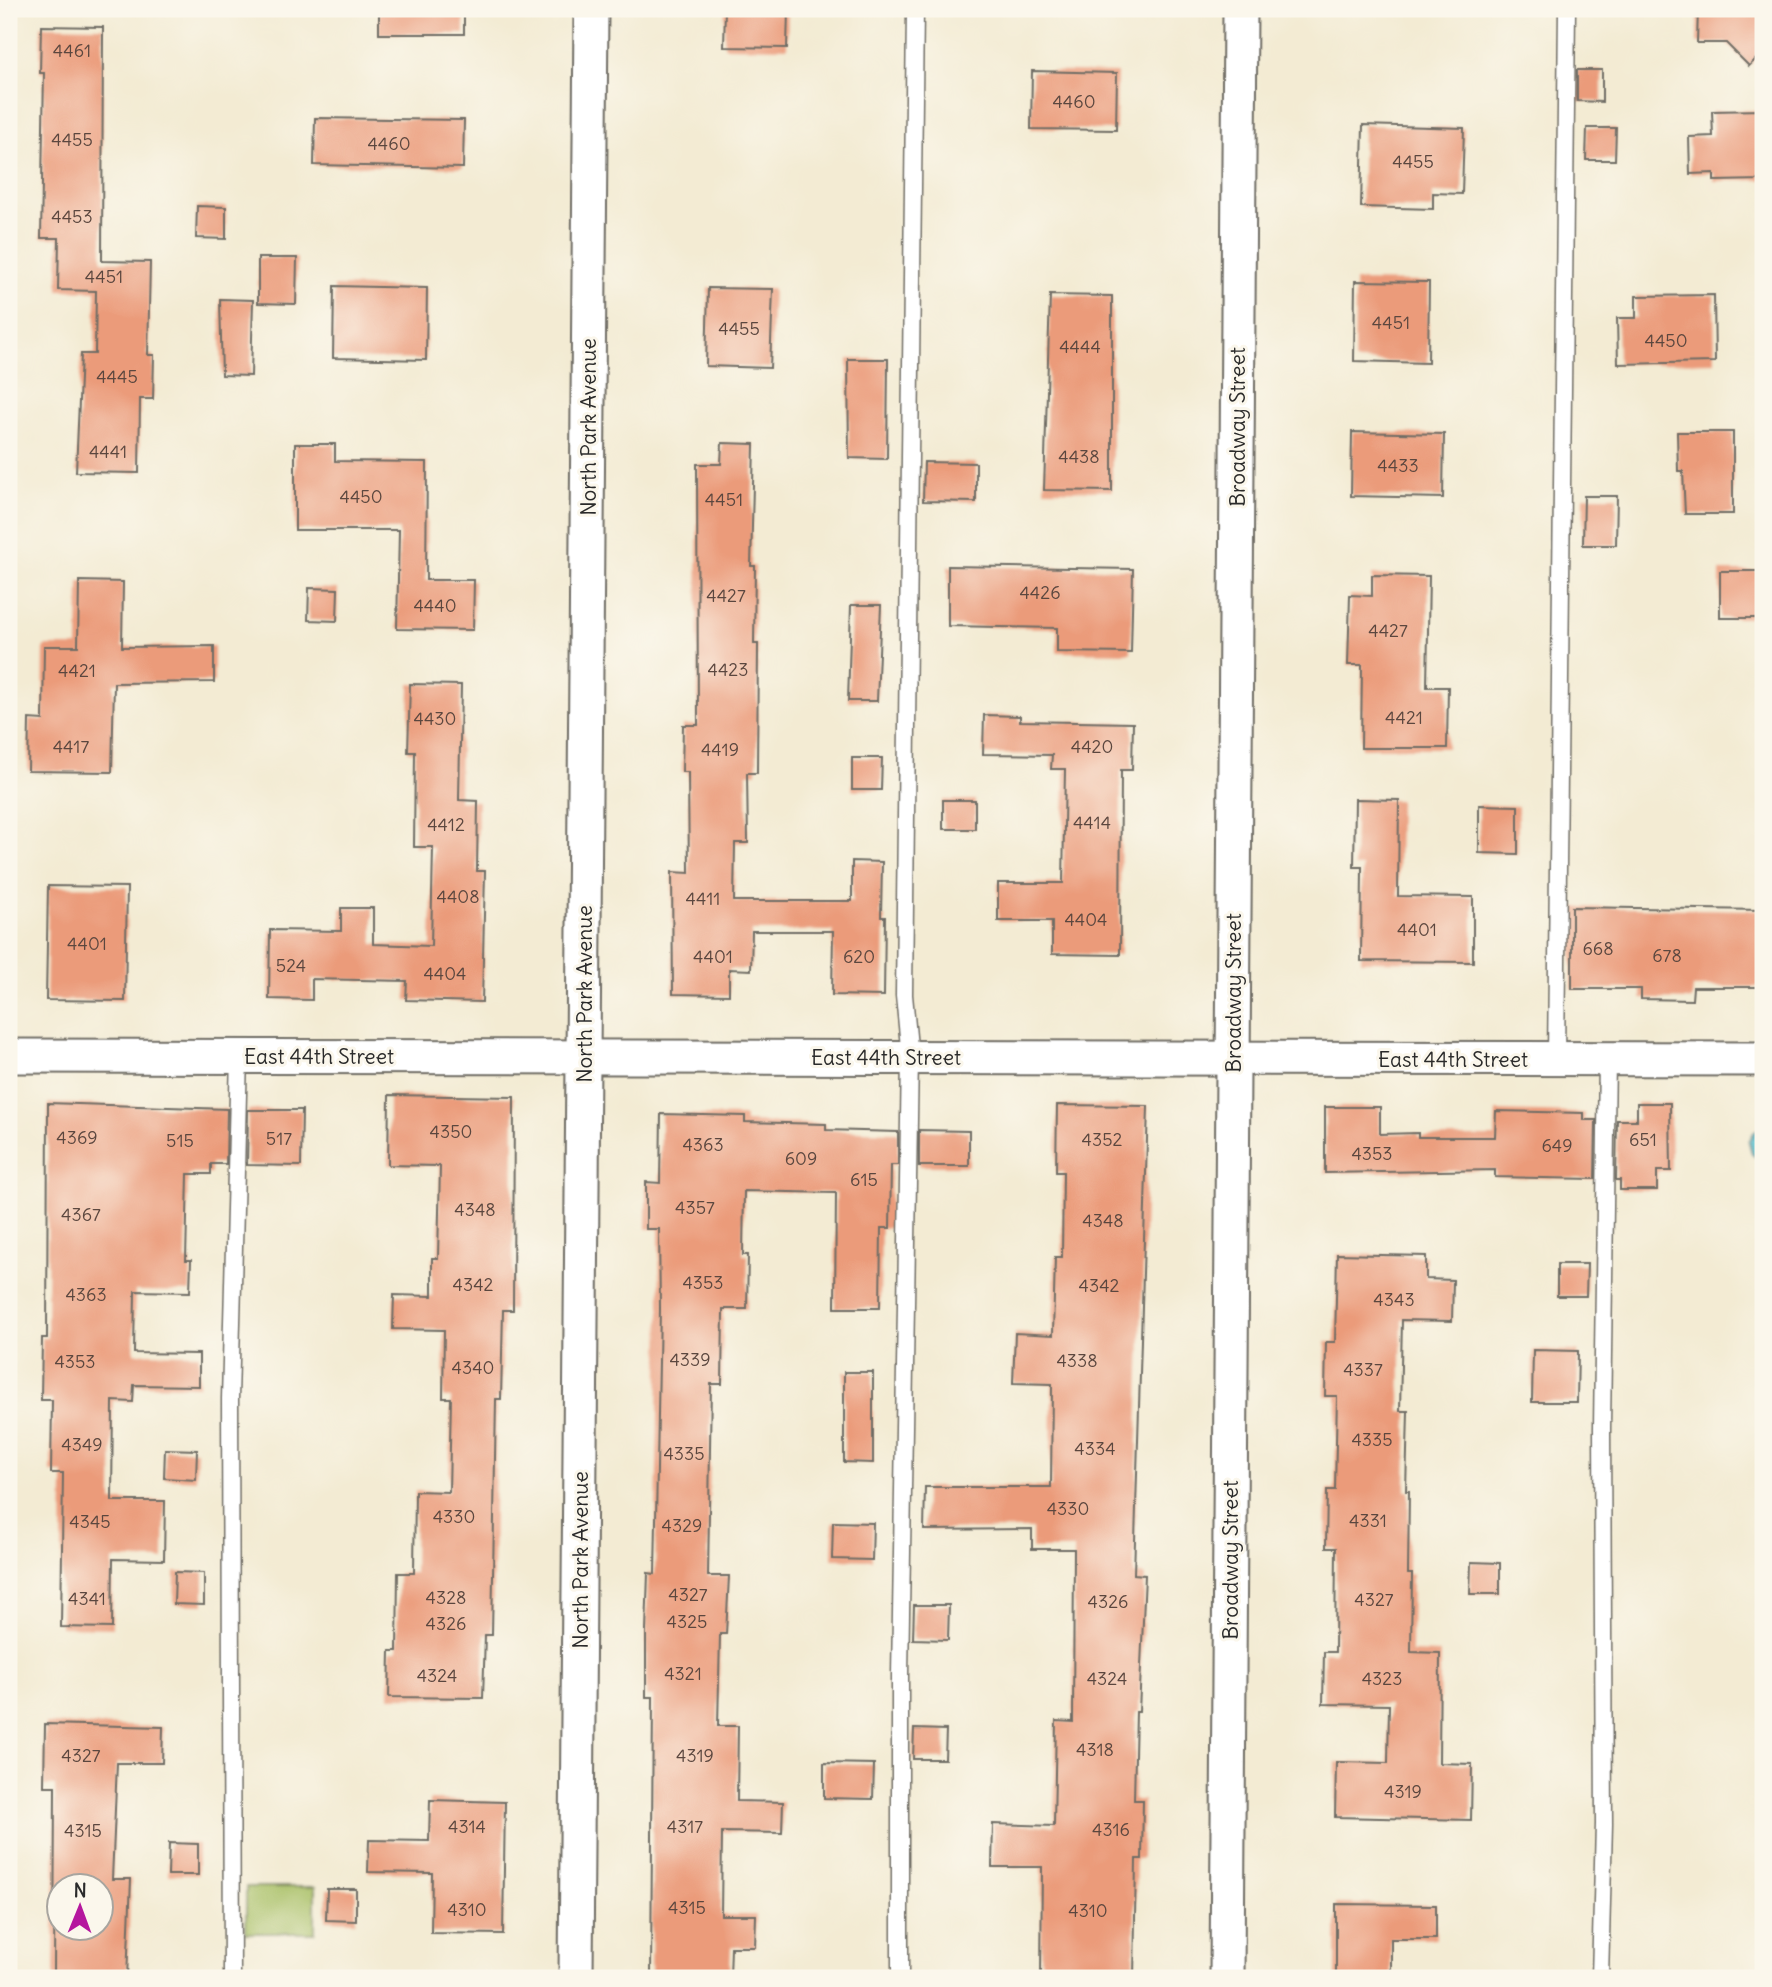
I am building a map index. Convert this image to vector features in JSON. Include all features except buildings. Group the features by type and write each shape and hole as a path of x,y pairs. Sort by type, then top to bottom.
{"street":[{"name":"North Park Avenue","path":"576,1978 591,9"},
{"name":"Broadway Street","path":"1227,1978 1240,9"},
{"name":"East 44th Street","path":"9,1056 1763,1059"}],"lane":[{"path":"900,1978 900,1676 909,1057 904,995 915,9"},
{"path":"1556,1059 1567,9"},
{"path":"232,1978 230,1399 239,1056"},
{"path":"1600,1978 1604,1824 1602,1428 1607,1059"}],"green space":[{"path":"246,1887 315,1887 315,1933 246,1933"}],"water":[{"path":"1763,1127 1763,1162 1752,1154 1749,1142 1755,1131"}]}
